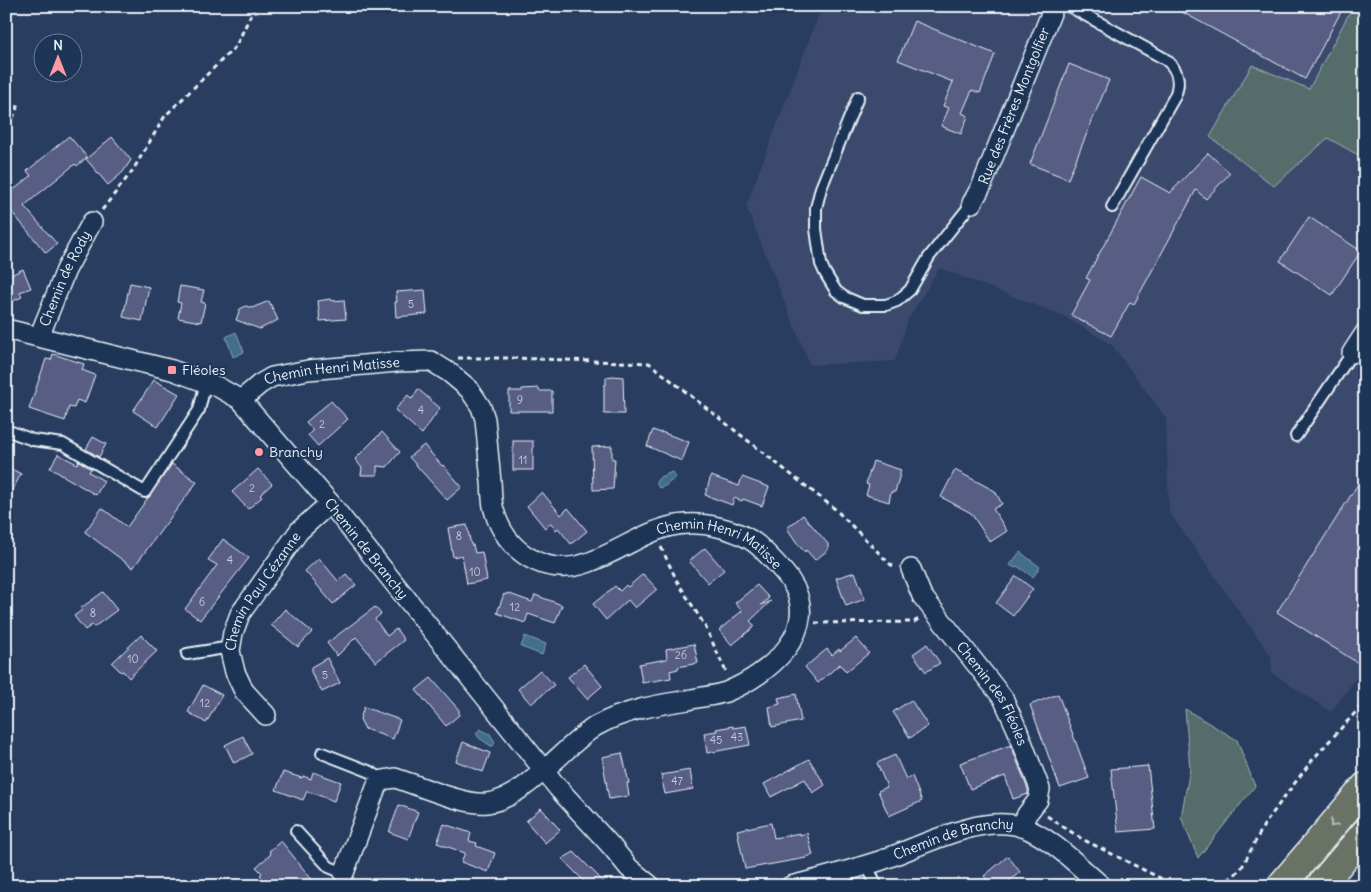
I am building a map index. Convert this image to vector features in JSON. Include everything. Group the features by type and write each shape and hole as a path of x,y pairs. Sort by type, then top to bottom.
{"highway":[{"path":"1281,886 1365,787"},
{"path":"1320,886 1365,833"}],"street":[{"name":"Rue des Frères Montgolfier","path":"972,203 982,185 1054,6"},
{"name":"Chemin de Rody","path":"39,337 66,270 92,222"},
{"name":"Chemin de Branchy","path":"6,329 159,366 206,382 241,400 330,503 543,769 629,868 651,886"},
{"path":"1352,353 1365,333"},
{"name":"Chemin Henri Matisse","path":"241,400 260,384 272,377 308,370 431,361 450,373 469,389 480,407 485,419 493,508 499,525 513,547 534,560 547,565 585,564 653,531 682,524 699,524 736,532 762,549 790,581 798,600 799,624 793,639 782,655 768,668 724,693 641,708 620,714 594,728 521,789 506,798 489,803 474,804 395,778 383,780"},
{"name":"Chemin Paul Cézanne","path":"266,715 244,691 235,672 230,651 233,633 240,614 299,532 330,503"},
{"name":"Chemin des Fléoles","path":"911,569 922,596 1003,698 1017,729 1040,790 1038,800 1027,814 1021,827"},
{"path":"342,879 377,785 383,780"},
{"name":"Chemin de Branchy","path":"791,886 866,864 968,828 991,825 1021,827 1036,834 1102,886"}],"lane":[{"path":"1069,6 1165,59 1171,64 1178,76 1179,83 1175,96 1112,207"},
{"path":"858,97 821,188 816,208 816,229 824,274 836,291 848,300 863,305 886,305 897,301 910,290 929,257 972,203"},
{"path":"1296,436 1352,353"},
{"path":"6,430 33,440 64,444 145,492 199,410 206,382"},
{"path":"187,654 231,647"},
{"path":"322,753 370,772 383,780"},
{"path":"296,831 342,879"},
{"path":"866,864 877,886"}],"path":[{"path":"92,222 133,170 165,116 236,46 255,6"},
{"path":"6,136 19,102"},
{"path":"431,361 454,358 512,358 649,363 835,509 891,565 911,569"},
{"path":"653,531 677,581 705,626 733,688"},
{"path":"799,624 914,622 932,609"},
{"path":"1221,886 1241,869 1264,825 1285,796 1313,760 1365,702"},
{"path":"1034,806 1082,839 1176,886"}],"shaded area":[{"path":"822,6 1365,6 1365,666 1331,712 1272,673 1271,656 1169,512 1166,418 1112,345 1064,316 939,268 908,320 895,361 810,365 746,206"},
{"path":"236,332 244,352 233,357 226,337"},
{"path":"672,472 676,477 665,486 659,488 656,482 660,477"},
{"path":"1020,552 1040,567 1033,577 1017,566 1015,568 1010,565"},
{"path":"525,636 546,644 542,655 521,647"},
{"path":"480,729 490,734 495,742 493,746 479,738 476,733"}],"green space":[{"path":"1353,6 1365,6 1365,159 1328,138 1274,186 1210,137 1252,65 1309,89"},
{"path":"1185,709 1237,740 1255,786 1198,858 1181,817 1190,769"}],"building":[{"path":"1171,6 1344,6 1305,79"},
{"path":"914,21 995,54 980,93 972,90 962,113 968,116 961,134 941,126 949,108 943,106 953,82 898,60"},
{"path":"1069,64 1109,80 1068,179 1030,164"},
{"path":"69,136 87,157 77,166 75,164 24,206 57,244 46,253 6,205 6,196 31,176 27,171"},
{"path":"112,137 131,160 123,172 108,185 86,159"},
{"path":"1208,153 1230,173 1206,199 1196,190 1134,304 1130,302 1111,336 1071,315 1090,280 1086,278 1141,177 1170,193"},
{"path":"1309,217 1361,251 1332,295 1280,261"},
{"path":"6,264 11,275 23,269 31,288 20,292 22,297 6,304"},
{"path":"130,283 149,287 142,321 123,317"},
{"path":"180,286 204,290 201,302 205,303 201,322 178,318 181,303 177,302"},
{"path":"425,290 427,314 396,317 396,292"},
{"path":"330,299 331,301 344,300 346,319 320,321 318,301"},
{"path":"269,301 278,320 260,329 236,320 240,309 246,306 252,308"},
{"path":"53,354 84,364 82,370 95,375 85,403 77,400 74,408 69,407 65,421 29,409 46,359 51,360"},
{"path":"606,377 623,377 624,414 604,414 604,385 606,385"},
{"path":"154,380 179,394 158,427 133,411"},
{"path":"539,388 539,391 552,391 552,411 509,411 509,391"},
{"path":"418,389 440,408 422,434 395,410 408,395 412,399"},
{"path":"331,401 348,419 318,446 308,435 313,430 306,422"},
{"path":"653,430 689,442 682,461 647,446"},
{"path":"382,432 400,452 387,467 377,466 377,475 361,475 362,468 355,459"},
{"path":"93,437 106,444 99,457 86,449"},
{"path":"513,441 533,441 533,470 513,470"},
{"path":"424,445 462,487 447,500 409,457"},
{"path":"612,446 612,459 615,459 613,489 593,490 592,447"},
{"path":"58,454 77,464 79,461 91,469 89,472 104,481 96,495 50,468"},
{"path":"873,461 901,470 895,492 891,492 889,502 866,495 869,485 866,484"},
{"path":"172,464 197,482 133,568 85,532 102,508 127,527"},
{"path":"6,466 21,474 6,502"},
{"path":"258,469 272,484 260,495 262,497 248,509 232,492"},
{"path":"955,470 995,491 1002,504 993,509 1007,531 990,542 971,513 941,497"},
{"path":"1365,473 1365,652 1358,663 1277,612"},
{"path":"711,476 739,486 742,477 769,487 762,506 743,499 742,501 734,498 732,505 705,495"},
{"path":"542,492 561,515 568,508 587,531 571,544 558,528 556,530 551,523 545,528 527,506"},
{"path":"803,515 828,544 828,550 815,560 806,550 805,552 799,546 787,528"},
{"path":"467,525 471,545 473,545 475,553 482,552 487,580 467,584 462,555 453,557 448,528"},
{"path":"223,539 249,558 200,620 185,609 217,565 208,560"},
{"path":"705,548 724,570 708,583 689,561"},
{"path":"319,558 338,581 346,574 356,585 333,604 305,571"},
{"path":"855,572 865,599 846,606 836,578"},
{"path":"643,574 657,589 635,608 628,600 606,620 593,604 615,586 620,591 626,585 628,587"},
{"path":"1016,576 1033,589 1013,616 996,603"},
{"path":"757,585 769,598 761,605 771,601 750,621 755,626 732,645 719,630 742,611 735,603"},
{"path":"103,592 117,610 94,627 92,625 85,630 74,616 82,610 81,608"},
{"path":"507,593 532,602 535,595 562,605 555,623 528,614 525,623 497,613 504,594 506,595"},
{"path":"375,607 381,614 375,619 387,636 396,629 404,640 376,662 356,637 337,656 327,643"},
{"path":"285,609 312,632 298,647 271,625"},
{"path":"141,635 157,651 129,678 112,663"},
{"path":"856,638 869,653 846,672 840,664 818,683 805,667 827,649 832,655"},
{"path":"694,644 698,663 678,667 678,669 670,671 671,678 642,683 639,664 667,659 666,649"},
{"path":"927,644 940,663 926,672 913,654"},
{"path":"327,658 340,683 322,692 311,672 311,667"},
{"path":"584,664 602,686 587,699 568,677"},
{"path":"540,670 554,685 531,704 518,689"},
{"path":"431,678 459,710 459,715 446,726 416,690"},
{"path":"203,685 222,695 206,723 188,712"},
{"path":"796,694 801,721 772,727 769,707 780,704 778,698"},
{"path":"1058,694 1089,778 1060,788 1030,705"},
{"path":"911,700 928,726 910,738 893,712"},
{"path":"364,707 400,720 393,739 365,729 360,719"},
{"path":"733,726 733,728 746,726 750,745 707,753 704,733"},
{"path":"243,736 252,754 234,763 225,745"},
{"path":"463,742 490,753 483,772 456,761"},
{"path":"1011,745 1028,794 1013,799 1005,776 970,789 960,763"},
{"path":"622,753 629,783 627,783 629,796 609,799 602,757"},
{"path":"895,755 906,779 912,776 922,801 889,816 878,791 887,787 877,763"},
{"path":"809,759 825,785 813,793 805,779 771,797 764,784"},
{"path":"1148,766 1155,829 1118,832 1111,769"},
{"path":"690,770 693,789 665,794 661,775"},
{"path":"283,772 311,779 313,772 341,782 334,801 307,791 303,800 276,790"},
{"path":"399,805 418,812 408,839 389,832"},
{"path":"541,808 560,830 545,843 526,821"},
{"path":"771,823 774,838 807,833 813,855 806,858 745,869 737,830"},
{"path":"444,824 471,833 469,841 477,843 476,846 495,853 488,872 461,862 465,853 437,843"},
{"path":"281,841 317,886 269,886 260,875 262,873 256,867 271,854 269,851"},
{"path":"574,852 608,886 589,886 562,859"},
{"path":"1008,856 1020,872 1003,886 992,886 984,876"}],"place":[{"name":"Fléoles","path":"172,370"},
{"name":"Branchy","path":"259,452"}]}
